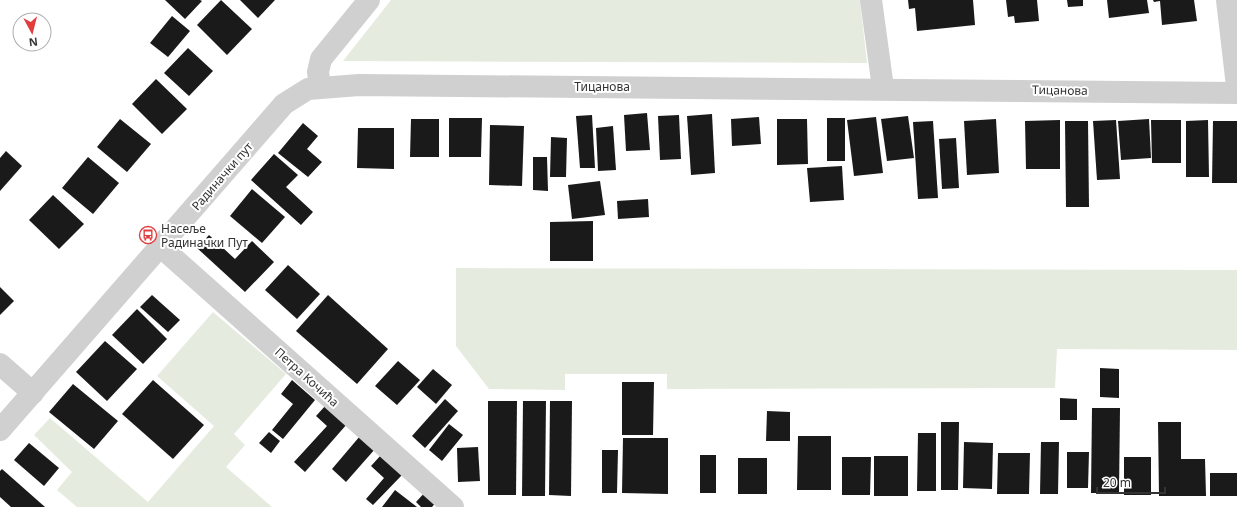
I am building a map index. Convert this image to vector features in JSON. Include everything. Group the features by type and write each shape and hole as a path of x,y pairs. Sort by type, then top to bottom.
{"street":[{"path":"320,87 318,72 321,59 369,0"},
{"path":"871,0 883,88"},
{"path":"1227,0 1237,86"},
{"name":"Тицанова","path":"320,87 359,85 883,88 1237,93"},
{"name":"Радиначки пут","path":"0,430 284,104 294,96 320,87"},
{"name":"Петра Кочића","path":"161,247 454,507"},
{"path":"0,364 33,393"}],"shaded area":[{"path":"391,0 860,0 867,63 343,61"},
{"path":"456,268 1237,270 1237,350 1057,349 1055,388 667,389 667,374 565,374 565,390 489,389 456,346"},
{"path":"213,312 286,374 234,434 245,445 226,467 272,507 77,507 57,490 72,472 34,435 50,418 148,502 214,426 157,376"}],"building":[{"path":"165,0 200,0 202,1 185,19"},
{"path":"221,0 252,29 227,55 197,25"},
{"path":"240,0 275,0 258,18"},
{"path":"908,0 973,0 975,25 917,31 915,8 909,9"},
{"path":"1006,0 1037,0 1039,21 1015,23 1014,16 1008,17"},
{"path":"1067,0 1083,0 1083,6 1068,7"},
{"path":"1107,0 1147,0 1149,13 1109,18"},
{"path":"1153,0 1194,0 1197,21 1162,25 1160,1 1154,2"},
{"path":"172,16 190,31 168,57 150,43"},
{"path":"188,48 213,71 189,96 164,73"},
{"path":"156,79 187,109 162,134 132,104"},
{"path":"647,113 650,150 626,151 624,115"},
{"path":"712,114 715,173 691,175 687,116"},
{"path":"592,115 595,168 580,168 576,116"},
{"path":"679,115 681,159 660,160 658,116"},
{"path":"908,116 914,158 887,161 881,119"},
{"path":"759,117 761,144 732,146 731,119"},
{"path":"876,117 883,173 854,176 847,120"},
{"path":"449,118 482,118 481,157 449,157"},
{"path":"827,118 845,118 845,161 827,161"},
{"path":"120,119 151,144 127,172 97,147"},
{"path":"411,119 439,119 439,157 410,157"},
{"path":"777,119 807,119 808,164 777,165"},
{"path":"996,119 999,173 967,175 964,121"},
{"path":"1149,119 1151,158 1121,160 1118,121"},
{"path":"1060,120 1060,169 1026,169 1025,121"},
{"path":"1116,120 1120,179 1097,180 1093,121"},
{"path":"1151,120 1181,120 1181,163 1152,163"},
{"path":"1208,120 1209,177 1186,177 1186,121"},
{"path":"933,121 938,198 918,199 913,122"},
{"path":"1065,121 1088,121 1089,207 1066,207"},
{"path":"1213,121 1237,121 1237,183 1212,183"},
{"path":"303,123 318,136 307,149 322,162 308,177 278,153"},
{"path":"490,125 524,126 522,186 489,185"},
{"path":"613,126 616,170 598,171 596,128"},
{"path":"358,128 394,128 394,169 357,168"},
{"path":"551,137 567,138 566,177 550,177"},
{"path":"956,138 959,188 942,189 939,139"},
{"path":"6,151 22,166 0,191 0,158"},
{"path":"274,154 298,175 286,187 313,212 301,225 251,180"},
{"path":"88,157 119,183 93,214 62,188"},
{"path":"533,157 547,157 548,191 533,190"},
{"path":"842,166 844,200 810,202 807,168"},
{"path":"600,181 605,215 572,219 568,185"},
{"path":"252,189 285,217 262,243 230,216"},
{"path":"53,195 84,224 59,249 29,220"},
{"path":"648,199 649,217 618,219 617,201"},
{"path":"593,221 593,261 550,261 550,222"},
{"path":"209,235 235,259 252,241 274,262 245,292 197,248"},
{"path":"288,265 320,294 297,319 265,290"},
{"path":"0,287 14,301 0,315"},
{"path":"152,295 180,320 168,332 140,307"},
{"path":"328,295 388,349 357,384 296,331"},
{"path":"137,309 167,339 143,364 112,335"},
{"path":"105,341 137,369 107,401 76,372"},
{"path":"398,361 420,380 397,405 375,386"},
{"path":"1100,368 1119,369 1119,398 1100,397"},
{"path":"433,369 452,385 436,404 417,387"},
{"path":"153,380 204,425 173,459 122,414"},
{"path":"292,380 315,400 283,439 272,430 293,404 281,394"},
{"path":"622,382 654,382 653,435 622,435"},
{"path":"73,384 118,421 94,449 49,412"},
{"path":"1060,398 1077,399 1077,420 1060,420"},
{"path":"445,399 458,411 425,448 412,436"},
{"path":"488,401 517,401 516,495 488,495"},
{"path":"523,401 546,401 545,496 522,496"},
{"path":"550,401 572,401 571,496 549,495"},
{"path":"326,405 347,424 305,472 294,462 327,426 316,416"},
{"path":"1092,408 1120,408 1119,493 1091,493"},
{"path":"767,411 790,412 790,441 766,441"},
{"path":"941,422 959,422 958,490 941,490"},
{"path":"1158,422 1181,422 1181,459 1205,459 1206,496 1159,496"},
{"path":"449,424 463,435 442,461 429,450"},
{"path":"269,432 280,441 271,453 259,443"},
{"path":"918,433 936,433 936,491 917,491"},
{"path":"360,436 375,449 346,482 332,469"},
{"path":"798,436 831,436 831,490 797,490"},
{"path":"623,438 668,438 668,494 622,493"},
{"path":"964,442 993,443 992,489 963,488"},
{"path":"1041,442 1059,442 1058,494 1040,494"},
{"path":"29,443 59,468 44,486 14,460"},
{"path":"478,447 480,481 458,482 457,448"},
{"path":"602,450 618,450 617,493 602,493"},
{"path":"1067,452 1089,452 1088,488 1067,488"},
{"path":"998,453 1030,453 1029,494 997,494"},
{"path":"381,455 402,475 373,505 366,499 384,478 371,466"},
{"path":"700,455 716,455 716,493 700,493"},
{"path":"874,456 908,456 908,496 874,496"},
{"path":"842,457 871,457 870,495 842,495"},
{"path":"1124,457 1151,457 1151,495 1124,495"},
{"path":"738,458 767,458 767,494 738,494"},
{"path":"2,469 45,507 11,507 0,497 0,471"},
{"path":"1210,473 1237,473 1237,496 1210,496"},
{"path":"395,490 417,507 382,507"},
{"path":"427,490 438,500 432,507 421,507 416,502"}],"place":[{"name":"Насеље Радиначки Пут","path":"148,235"}]}
